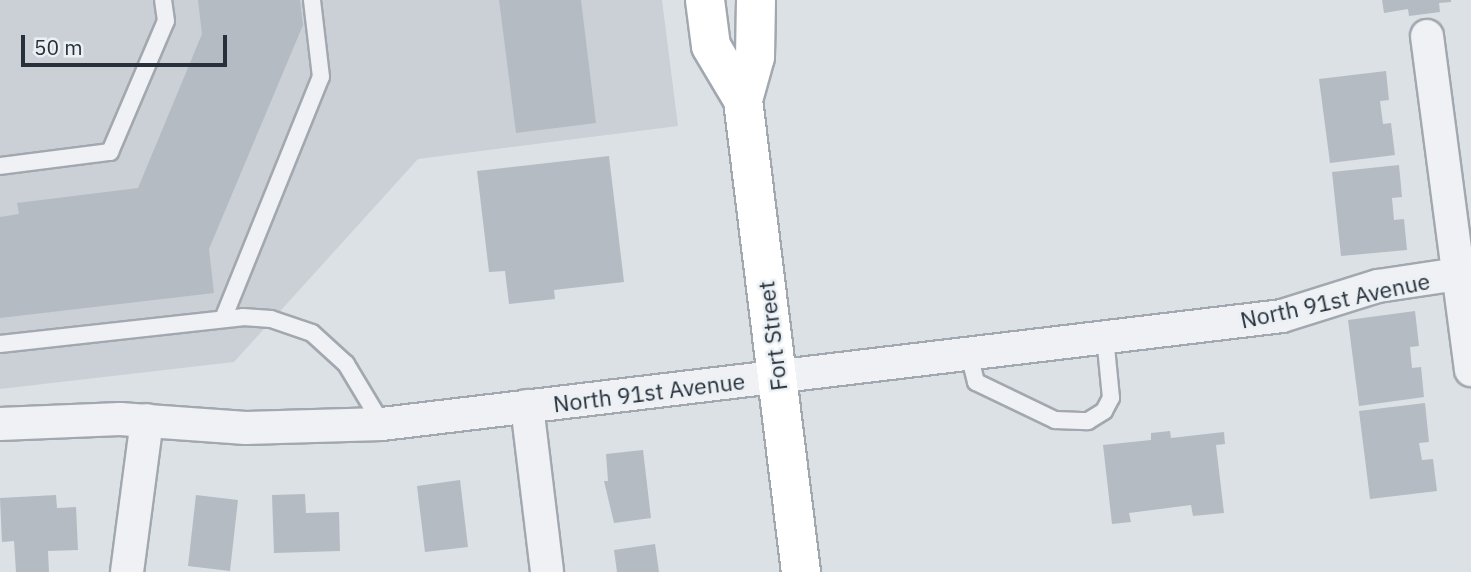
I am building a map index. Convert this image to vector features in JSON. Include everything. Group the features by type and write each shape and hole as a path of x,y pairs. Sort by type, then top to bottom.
{"main road":[{"name":"Fort Street","path":"705,0 711,46 743,100"},
{"name":"Fort Street","path":"756,0 755,57 743,100 801,572"}],"street":[{"path":"1427,36 1471,370"},
{"name":"North 91st Avenue","path":"0,424 147,420 246,428 382,424 1282,316 1378,286 1458,274"},
{"path":"527,406 547,572"},
{"path":"127,572 147,420"}],"lane":[{"path":"0,166 110,152 166,21 163,0"},
{"path":"223,319 321,77 312,0"},
{"path":"0,344 223,319 271,319 312,332 346,364 382,424"},
{"path":"969,354 976,382 1055,421 1088,421 1104,411 1111,398 1105,337"}],"shaded area":[{"path":"0,0 662,0 678,126 418,159 234,362 0,389"}],"building":[{"path":"198,0 300,0 303,25 209,249 214,293 0,318 0,217 19,214 17,203 138,188 202,34"},
{"path":"499,0 581,0 596,123 516,133"},
{"path":"1382,0 1451,2 1439,3 1440,12 1409,16 1408,9 1384,13"},
{"path":"1386,71 1389,100 1380,101 1383,124 1391,123 1395,155 1330,163 1319,79"},
{"path":"609,156 624,282 554,290 555,299 509,304 505,271 489,272 477,171"},
{"path":"1399,165 1402,197 1392,198 1394,220 1404,219 1407,250 1341,256 1332,172"},
{"path":"1415,311 1419,346 1410,347 1412,368 1421,367 1424,397 1359,406 1348,320"},
{"path":"1425,403 1429,442 1419,443 1422,460 1433,459 1437,491 1370,499 1359,411"},
{"path":"1170,431 1171,438 1224,432 1225,444 1216,445 1224,513 1193,516 1191,505 1129,513 1131,522 1112,524 1103,445 1151,440 1151,433"},
{"path":"643,450 651,518 614,523 604,481 608,481 606,454"},
{"path":"460,480 468,547 425,552 417,486"},
{"path":"305,494 306,513 339,512 340,551 274,553 272,495"},
{"path":"56,495 57,508 76,507 78,550 48,551 49,572 16,572 14,541 2,542 0,498"},
{"path":"196,495 238,500 230,571 188,566"},
{"path":"655,544 659,572 617,572 614,550"}]}
